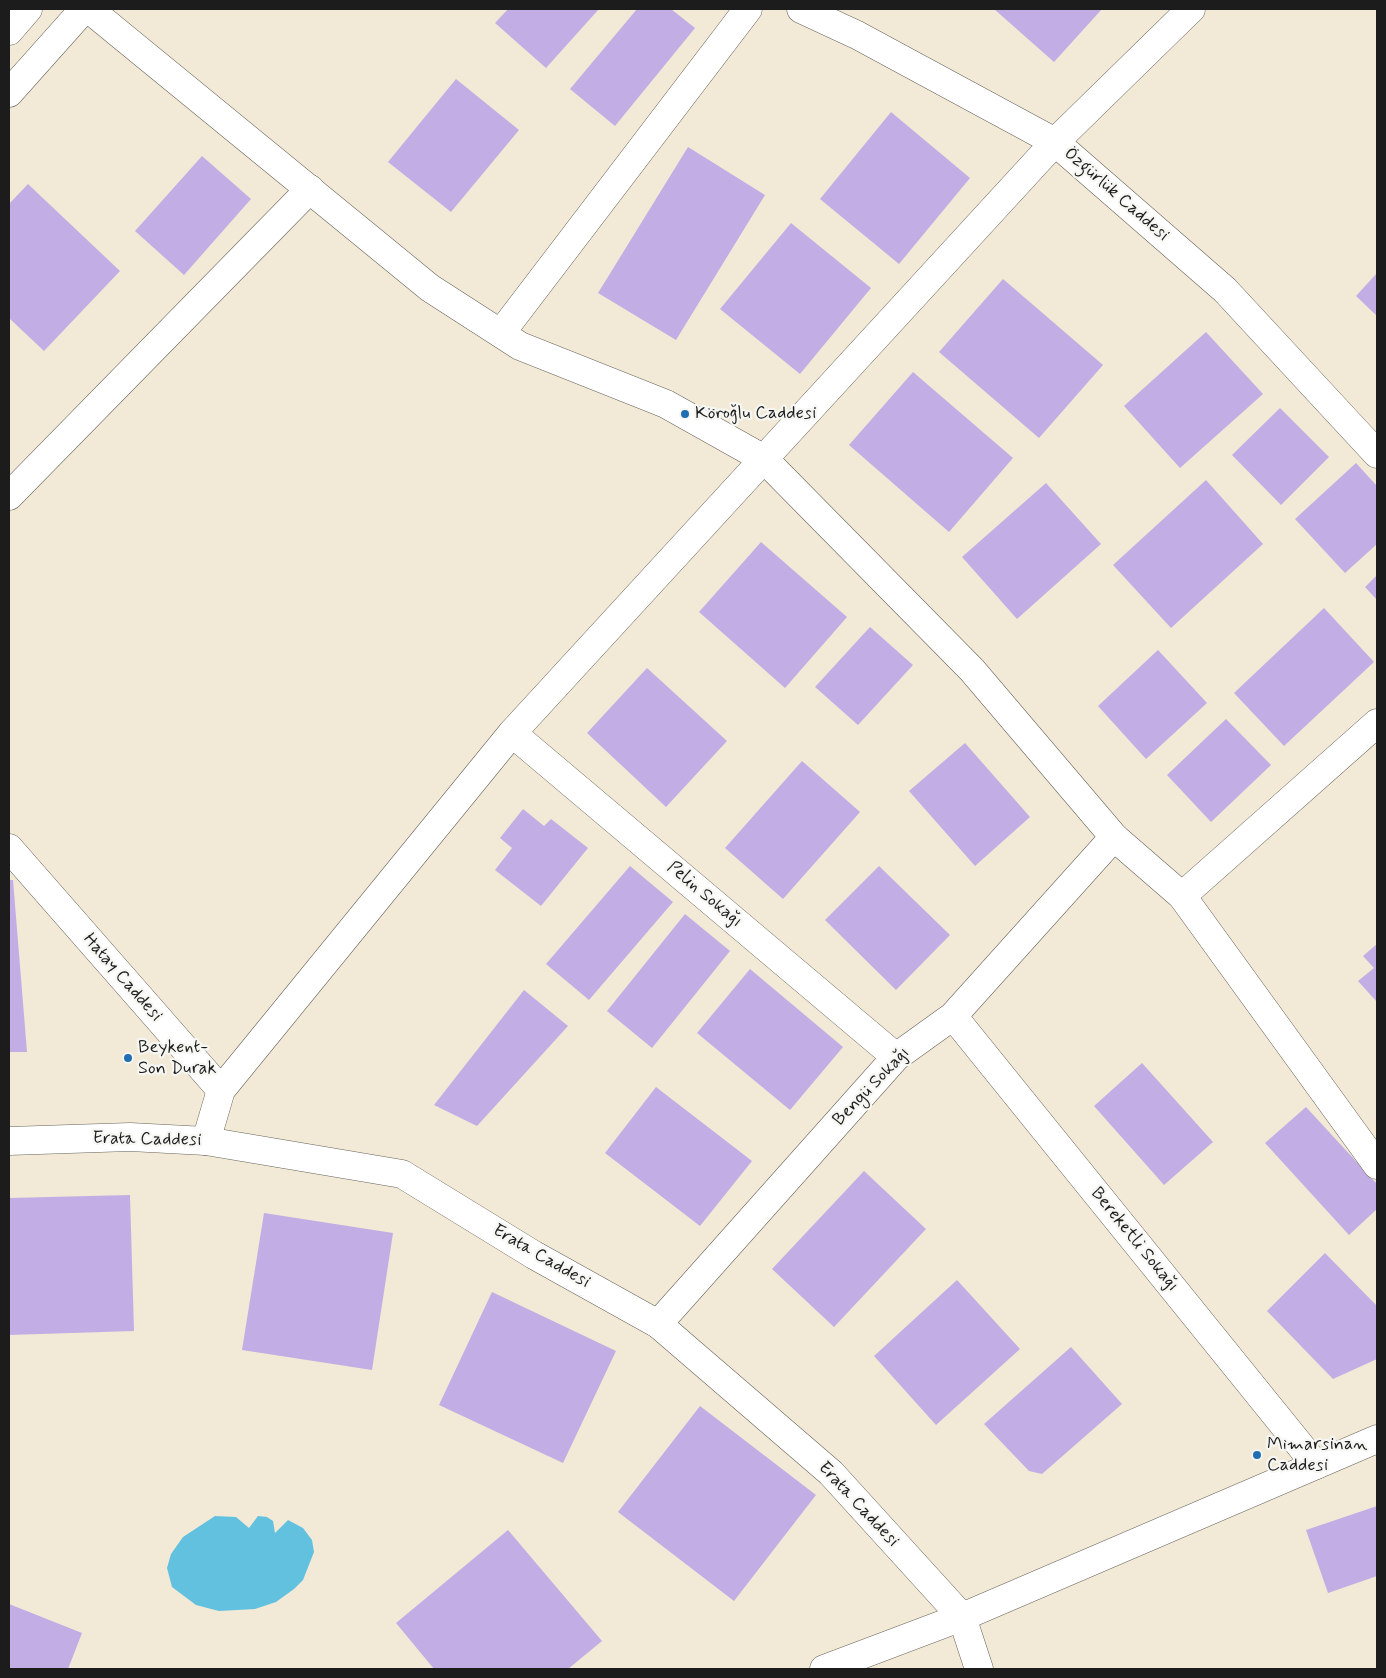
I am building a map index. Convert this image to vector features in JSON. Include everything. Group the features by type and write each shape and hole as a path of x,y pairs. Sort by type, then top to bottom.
{"street":[{"path":"9,31 28,9"},
{"path":"9,93 84,9"},
{"path":"89,9 430,288 520,346 666,404 764,459 972,670 1114,837 1182,896 1377,1165"},
{"path":"501,334 748,9"},
{"name":"Özgürlük Caddesi","path":"801,9 857,35 1055,142 1225,290 1377,454"},
{"path":"206,1141 221,1090 512,733 1055,142 1191,9"},
{"path":"9,496 310,190"},
{"path":"1182,896 1377,723"},
{"name":"Pelin Sokağı","path":"512,733 896,1057"},
{"name":"Bengü Sokağı","path":"658,1324 896,1057 953,1016 1114,837"},
{"name":"Hatay Caddesi","path":"9,848 221,1090"},
{"name":"Bereketli Sokağı","path":"953,1016 1316,1465"},
{"name":"Erata Caddesi","path":"9,1141 130,1137 206,1141 402,1174 534,1255 658,1324 831,1473 962,1617"},
{"path":"824,1669 962,1617 1377,1439"},
{"path":"962,1617 979,1669"}],"water":[{"path":"215,1516 236,1517 249,1528 258,1516 267,1517 273,1521 275,1533 288,1520 303,1528 312,1540 314,1552 303,1580 276,1602 255,1609 219,1611 196,1605 172,1587 167,1568 171,1554 183,1537"}],"building":[{"path":"508,9 599,9 546,68 495,23"},
{"path":"637,9 671,9 695,28 615,126 570,89"},
{"path":"994,9 1102,9 1054,62"},
{"path":"456,79 519,130 451,212 388,162"},
{"path":"891,112 970,178 899,264 820,199"},
{"path":"688,147 765,195 676,340 598,293"},
{"path":"202,156 251,199 184,275 135,231"},
{"path":"28,184 120,271 44,351 9,318 9,204"},
{"path":"791,223 871,288 800,374 720,309"},
{"path":"1377,273 1377,316 1356,296"},
{"path":"1003,279 1103,365 1039,438 939,352"},
{"path":"1206,332 1263,394 1180,468 1124,406"},
{"path":"913,372 1013,458 949,532 849,445"},
{"path":"1280,408 1329,457 1281,505 1232,455"},
{"path":"1356,463 1377,486 1377,544 1345,573 1295,519"},
{"path":"1206,480 1263,544 1171,628 1113,565"},
{"path":"1046,483 1101,544 1017,619 962,557"},
{"path":"761,542 847,617 785,688 699,612"},
{"path":"1377,575 1377,600 1365,587"},
{"path":"1324,608 1374,662 1284,746 1234,693"},
{"path":"870,627 913,665 858,725 815,687"},
{"path":"1158,650 1207,703 1146,759 1098,706"},
{"path":"647,668 727,741 666,807 587,733"},
{"path":"1226,719 1271,765 1211,822 1167,775"},
{"path":"965,743 1030,817 975,866 909,791"},
{"path":"802,761 860,812 783,899 725,848"},
{"path":"523,809 544,826 551,819 588,848 541,906 495,870 512,848 500,838"},
{"path":"630,866 673,902 589,1000 546,964"},
{"path":"879,866 950,935 896,990 825,920"},
{"path":"9,880 13,880 27,1052 9,1052"},
{"path":"685,914 730,951 652,1048 607,1011"},
{"path":"1377,944 1377,1002 1358,981 1374,968 1363,956"},
{"path":"750,969 843,1047 790,1110 697,1033"},
{"path":"524,990 568,1026 477,1126 434,1105"},
{"path":"1142,1063 1213,1142 1164,1185 1094,1106"},
{"path":"656,1087 752,1161 700,1226 605,1153"},
{"path":"1306,1107 1377,1184 1377,1209 1349,1235 1265,1143"},
{"path":"864,1171 926,1229 834,1327 772,1269"},
{"path":"130,1195 134,1331 9,1335 9,1198"},
{"path":"264,1213 393,1233 372,1370 242,1350"},
{"path":"1325,1253 1377,1306 1377,1359 1333,1379 1267,1311"},
{"path":"957,1280 1020,1349 936,1425 874,1356"},
{"path":"492,1292 616,1351 563,1463 439,1405"},
{"path":"1071,1347 1122,1404 1042,1474 1029,1471 984,1424"},
{"path":"700,1406 816,1495 734,1601 618,1512"},
{"path":"1377,1506 1377,1576 1328,1593 1306,1530"},
{"path":"508,1530 602,1641 568,1669 434,1669 396,1623"},
{"path":"9,1604 82,1633 68,1669 9,1669"}],"place":[{"name":"Köroğlu Caddesi","path":"685,414"},
{"name":"Beykent- Son Durak","path":"128,1058"},
{"name":"Mimarsinan Caddesi","path":"1257,1455"}]}
